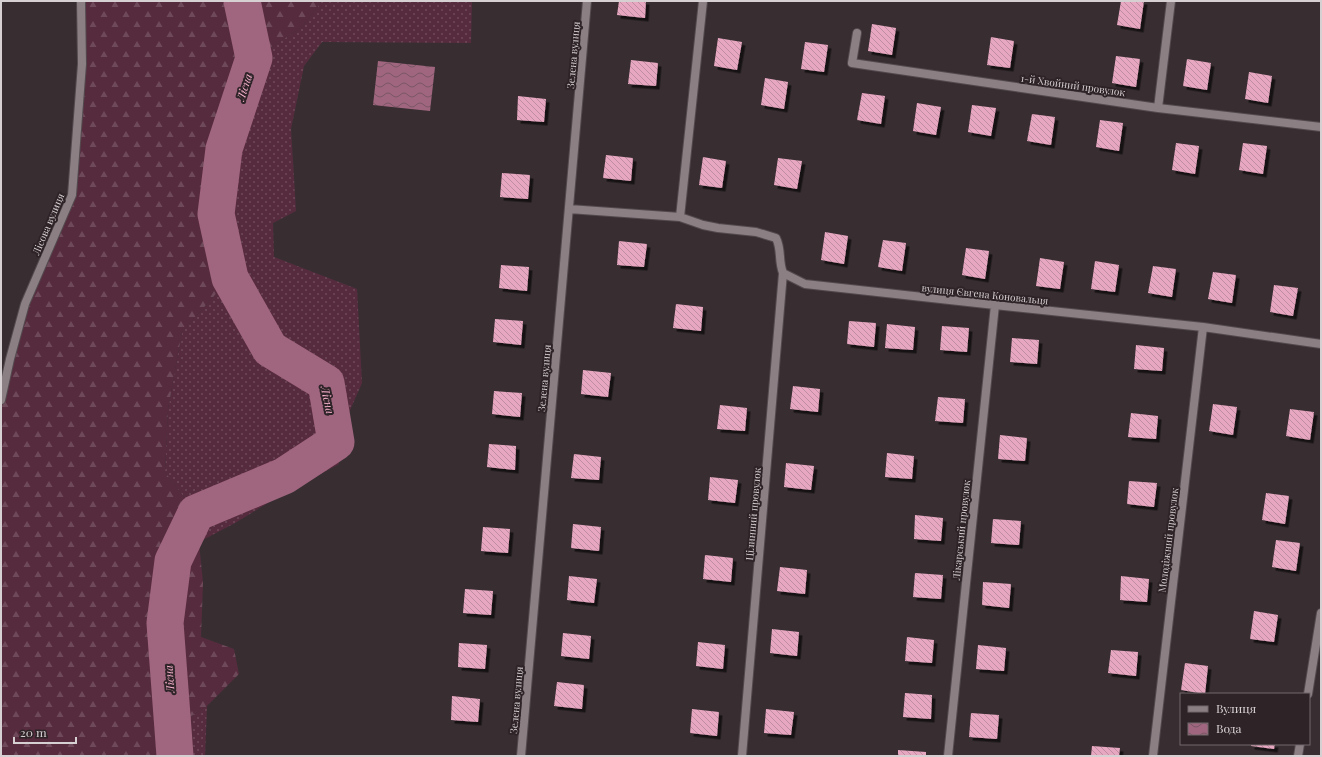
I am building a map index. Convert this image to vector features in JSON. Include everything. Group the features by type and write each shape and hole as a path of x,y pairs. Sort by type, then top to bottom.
{"street":[{"name":"Лісова вулиця","path":"1,400 10,359 25,304 72,195 82,64 81,1"},
{"name":"Зелена вулиця","path":"521,756 587,1"},
{"path":"680,216 703,1"},
{"path":"1158,108 1171,1"},
{"name":"1-й Хвойний провулок","path":"857,33 852,63 1158,108 1321,127"},
{"path":"569,209 680,216 703,225 756,232 776,238 780,246 780,264 783,273"},
{"name":"вулиця Євгена Коновальця","path":"783,273 805,284 1203,326 1321,344"},
{"name":"Цілинний провулок","path":"742,756 783,273"},
{"name":"Лікарський провулок","path":"948,756 995,305"},
{"name":"Молодіжний провулок","path":"1153,756 1203,326"},
{"path":"1308,693 1321,613"},
{"path":"1298,756 1300,745"}],"green space":[{"path":"81,1 322,1 302,27 254,58 224,149 216,214 230,278 182,332 168,409 165,472 196,513 203,583 201,637 234,649 239,674 207,706 173,728 175,756 1,756 1,400 25,304 72,195"},
{"path":"322,1 472,1 471,43 322,42 304,66 291,129 296,211 273,223 274,257 357,289 362,383 336,442 339,464 199,542 196,513 165,472 168,409 182,332 230,278 216,214 224,149 254,58 302,27"},
{"path":"207,706 205,756 175,756 173,728"}],"water":[{"path":"378,61 435,67 430,111 373,105"}],"building":[{"path":"619,1 646,1 645,18 617,15"},
{"path":"1121,1 1144,1 1140,29 1117,25"},
{"path":"872,24 896,28 892,55 868,51"},
{"path":"991,37 1014,41 1010,68 987,65"},
{"path":"718,38 742,42 737,70 714,66"},
{"path":"805,42 828,45 824,72 801,69"},
{"path":"1116,56 1140,59 1136,87 1112,83"},
{"path":"1187,59 1211,63 1207,90 1183,86"},
{"path":"631,60 658,63 656,86 628,84"},
{"path":"1249,72 1272,76 1268,103 1245,99"},
{"path":"765,78 788,82 784,109 761,105"},
{"path":"862,93 885,96 881,124 857,120"},
{"path":"518,96 546,99 544,122 517,120"},
{"path":"917,103 941,107 936,135 913,131"},
{"path":"972,105 996,108 991,136 968,132"},
{"path":"1032,114 1055,117 1051,145 1027,141"},
{"path":"1100,120 1123,123 1119,151 1096,147"},
{"path":"1176,143 1199,146 1195,174 1172,170"},
{"path":"1243,143 1267,146 1263,174 1239,170"},
{"path":"606,155 633,158 631,181 603,178"},
{"path":"703,157 726,161 722,188 699,185"},
{"path":"778,158 802,161 797,189 774,185"},
{"path":"502,173 530,175 528,199 500,197"},
{"path":"825,232 848,236 844,264 821,260"},
{"path":"883,240 906,243 902,271 878,267"},
{"path":"619,241 647,244 644,267 617,265"},
{"path":"966,248 989,251 985,279 962,275"},
{"path":"1040,258 1064,262 1060,289 1036,286"},
{"path":"1095,261 1119,265 1115,292 1091,289"},
{"path":"501,265 529,267 527,291 499,288"},
{"path":"1153,266 1176,269 1172,297 1148,293"},
{"path":"1213,272 1236,275 1232,303 1208,299"},
{"path":"1274,285 1298,288 1293,316 1270,312"},
{"path":"676,304 703,307 701,331 673,328"},
{"path":"495,319 523,321 521,345 493,342"},
{"path":"849,321 876,323 874,347 847,344"},
{"path":"887,324 915,327 913,350 885,348"},
{"path":"942,326 969,328 967,352 940,350"},
{"path":"1012,338 1039,340 1037,364 1010,362"},
{"path":"1136,345 1164,348 1162,371 1134,369"},
{"path":"583,370 611,373 608,397 581,394"},
{"path":"793,386 820,389 818,412 790,409"},
{"path":"494,391 522,393 520,417 492,414"},
{"path":"938,397 965,399 963,423 935,421"},
{"path":"1213,404 1237,407 1233,435 1209,431"},
{"path":"720,405 747,408 745,431 717,429"},
{"path":"1290,409 1314,412 1310,440 1286,436"},
{"path":"1131,413 1158,416 1156,439 1128,437"},
{"path":"1000,435 1027,438 1025,461 998,459"},
{"path":"489,444 516,446 515,470 487,467"},
{"path":"887,453 914,456 912,479 885,477"},
{"path":"574,454 601,457 599,480 571,478"},
{"path":"786,463 814,466 811,490 784,487"},
{"path":"710,477 738,480 735,503 708,500"},
{"path":"1129,481 1157,483 1154,507 1127,504"},
{"path":"1266,493 1289,496 1285,524 1262,520"},
{"path":"915,515 943,518 941,541 914,539"},
{"path":"993,519 1021,521 1019,545 991,543"},
{"path":"573,524 601,527 599,551 571,548"},
{"path":"483,527 510,529 508,553 481,551"},
{"path":"1276,540 1300,543 1296,571 1272,567"},
{"path":"705,555 733,558 731,582 703,579"},
{"path":"780,567 807,570 805,594 777,591"},
{"path":"915,573 943,575 941,599 913,597"},
{"path":"569,576 597,579 594,603 567,600"},
{"path":"1121,576 1149,579 1147,602 1120,600"},
{"path":"983,582 1011,584 1009,608 982,605"},
{"path":"465,589 493,591 491,615 463,613"},
{"path":"1254,611 1278,615 1274,642 1250,639"},
{"path":"772,629 799,632 797,656 770,653"},
{"path":"563,633 591,636 589,659 561,656"},
{"path":"907,637 934,640 932,663 905,661"},
{"path":"698,642 725,645 723,669 696,666"},
{"path":"459,643 487,645 485,669 458,667"},
{"path":"978,645 1006,648 1004,671 976,669"},
{"path":"1111,650 1138,652 1136,676 1108,673"},
{"path":"1185,663 1208,666 1205,693 1181,690"},
{"path":"557,682 584,685 582,709 554,706"},
{"path":"905,693 932,695 931,719 903,717"},
{"path":"452,696 480,699 478,722 451,720"},
{"path":"692,709 719,712 717,736 690,733"},
{"path":"766,709 794,712 791,735 764,733"},
{"path":"971,713 999,715 997,739 969,737"},
{"path":"1251,745 1275,745 1274,749"},
{"path":"1092,746 1120,748 1119,756 1091,756"},
{"path":"898,750 926,752 926,756 898,756"}],"waterway":[{"name":"Лісна","path":"175,756 165,623 173,561 196,513 284,476 336,442 326,383 270,349 230,278 216,214 224,149 254,58 242,1"}]}
